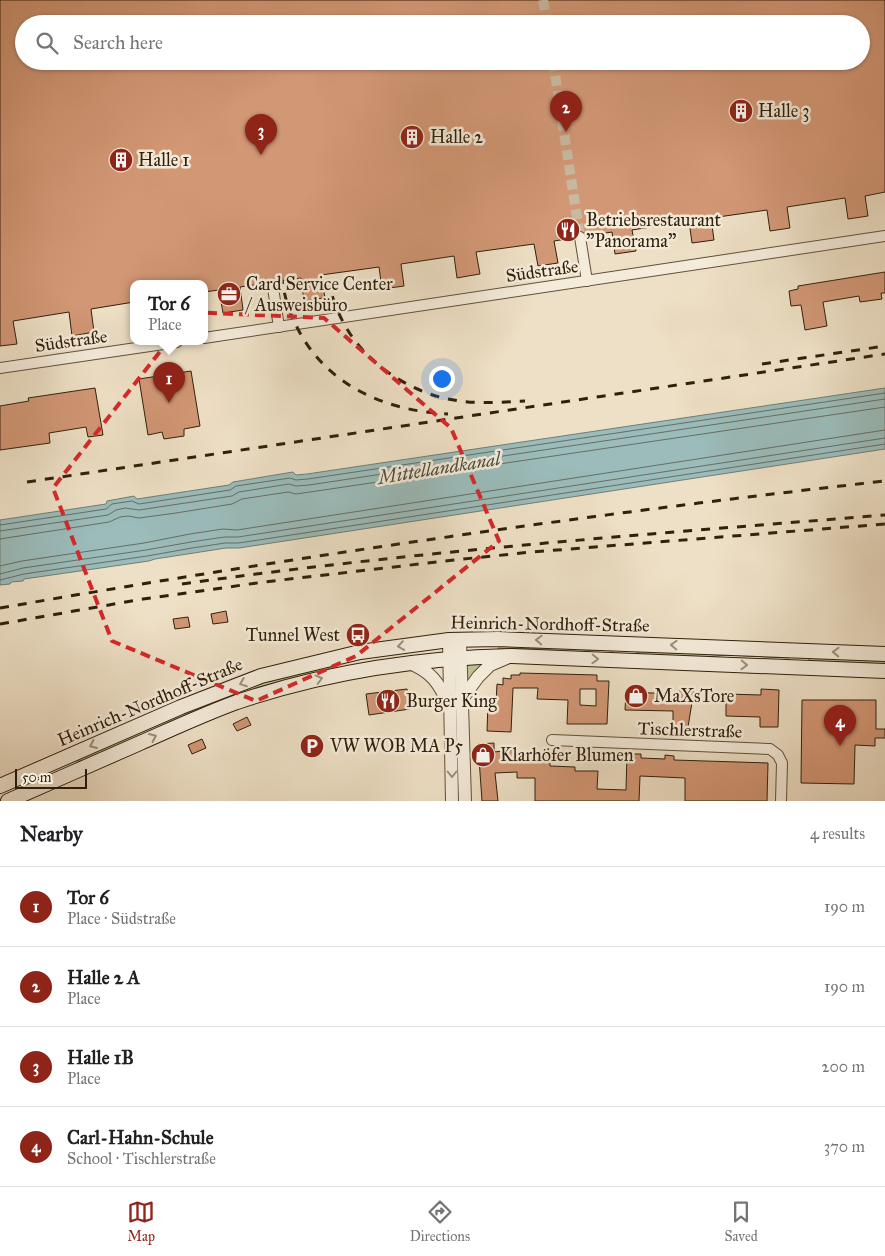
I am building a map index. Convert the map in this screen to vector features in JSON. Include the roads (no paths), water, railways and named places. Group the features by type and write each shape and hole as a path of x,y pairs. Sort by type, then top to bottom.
{"main road":[{"name":"Heinrich-Nordhoff-Straße","path":"0,786 180,706 261,676 360,652 455,640 516,640 885,654"},
{"name":"Heinrich-Nordhoff-Straße","path":"8,801 238,702 343,673 409,662 512,656 885,671"}],"street":[{"name":"Südstraße","path":"208,337 885,236"},
{"path":"580,237 586,281"},
{"path":"273,288 279,327"},
{"name":"Südstraße","path":"0,368 156,345"},
{"path":"452,801 451,711 455,640"},
{"path":"462,699 478,677 490,665 512,656"},
{"path":"455,658 462,699 465,801"},
{"path":"409,662 420,666 430,673 442,690 451,711"},
{"name":"Tischlerstraße","path":"552,740 770,749 778,755 782,763 781,801"}],"water":[{"name":"Mittellandkanal","path":"885,388 885,449 24,579 23,581 0,585 0,520 106,504 107,501 134,496 137,499 229,485 233,482 293,472 296,475 307,474"}],"tunnel":[{"path":"543,0 546,15"},
{"path":"554,70 580,237"}],"railway":[{"path":"281,275 288,306 295,323 307,344 322,363 339,378 379,400 424,412 448,414"},
{"path":"327,279 347,329 368,356 396,377 411,386 443,398 476,402 525,401"},
{"path":"762,364 885,346"},
{"path":"27,482 885,354"},
{"path":"0,608 221,571 552,522 885,481"},
{"path":"182,584 270,572 445,553 621,536 885,515"},
{"path":"0,624 143,599 264,582 454,560 885,524"}],"place":[{"name":"Halle 3","path":"741,111"},
{"name":"Halle 2 A","path":"566,132"},
{"name":"Halle 2","path":"412,137"},
{"name":"Halle 1B","path":"261,155"},
{"name":"Halle 1","path":"121,160"},
{"name":"Betriebsrestaurant \"Panorama\"","path":"568,230"},
{"name":"Card Service Center / Ausweisbüro","path":"229,294"},
{"name":"Tor 6","path":"169,403"},
{"name":"Tunnel West","path":"358,635"},
{"name":"MaXsTore","path":"636,696"},
{"name":"Burger King","path":"388,701"},
{"name":"VW WOB MA P5","path":"312,746"},
{"name":"Carl-Hahn-Schule","path":"840,746"},
{"name":"Klarhöfer Blumen","path":"483,755"}]}
